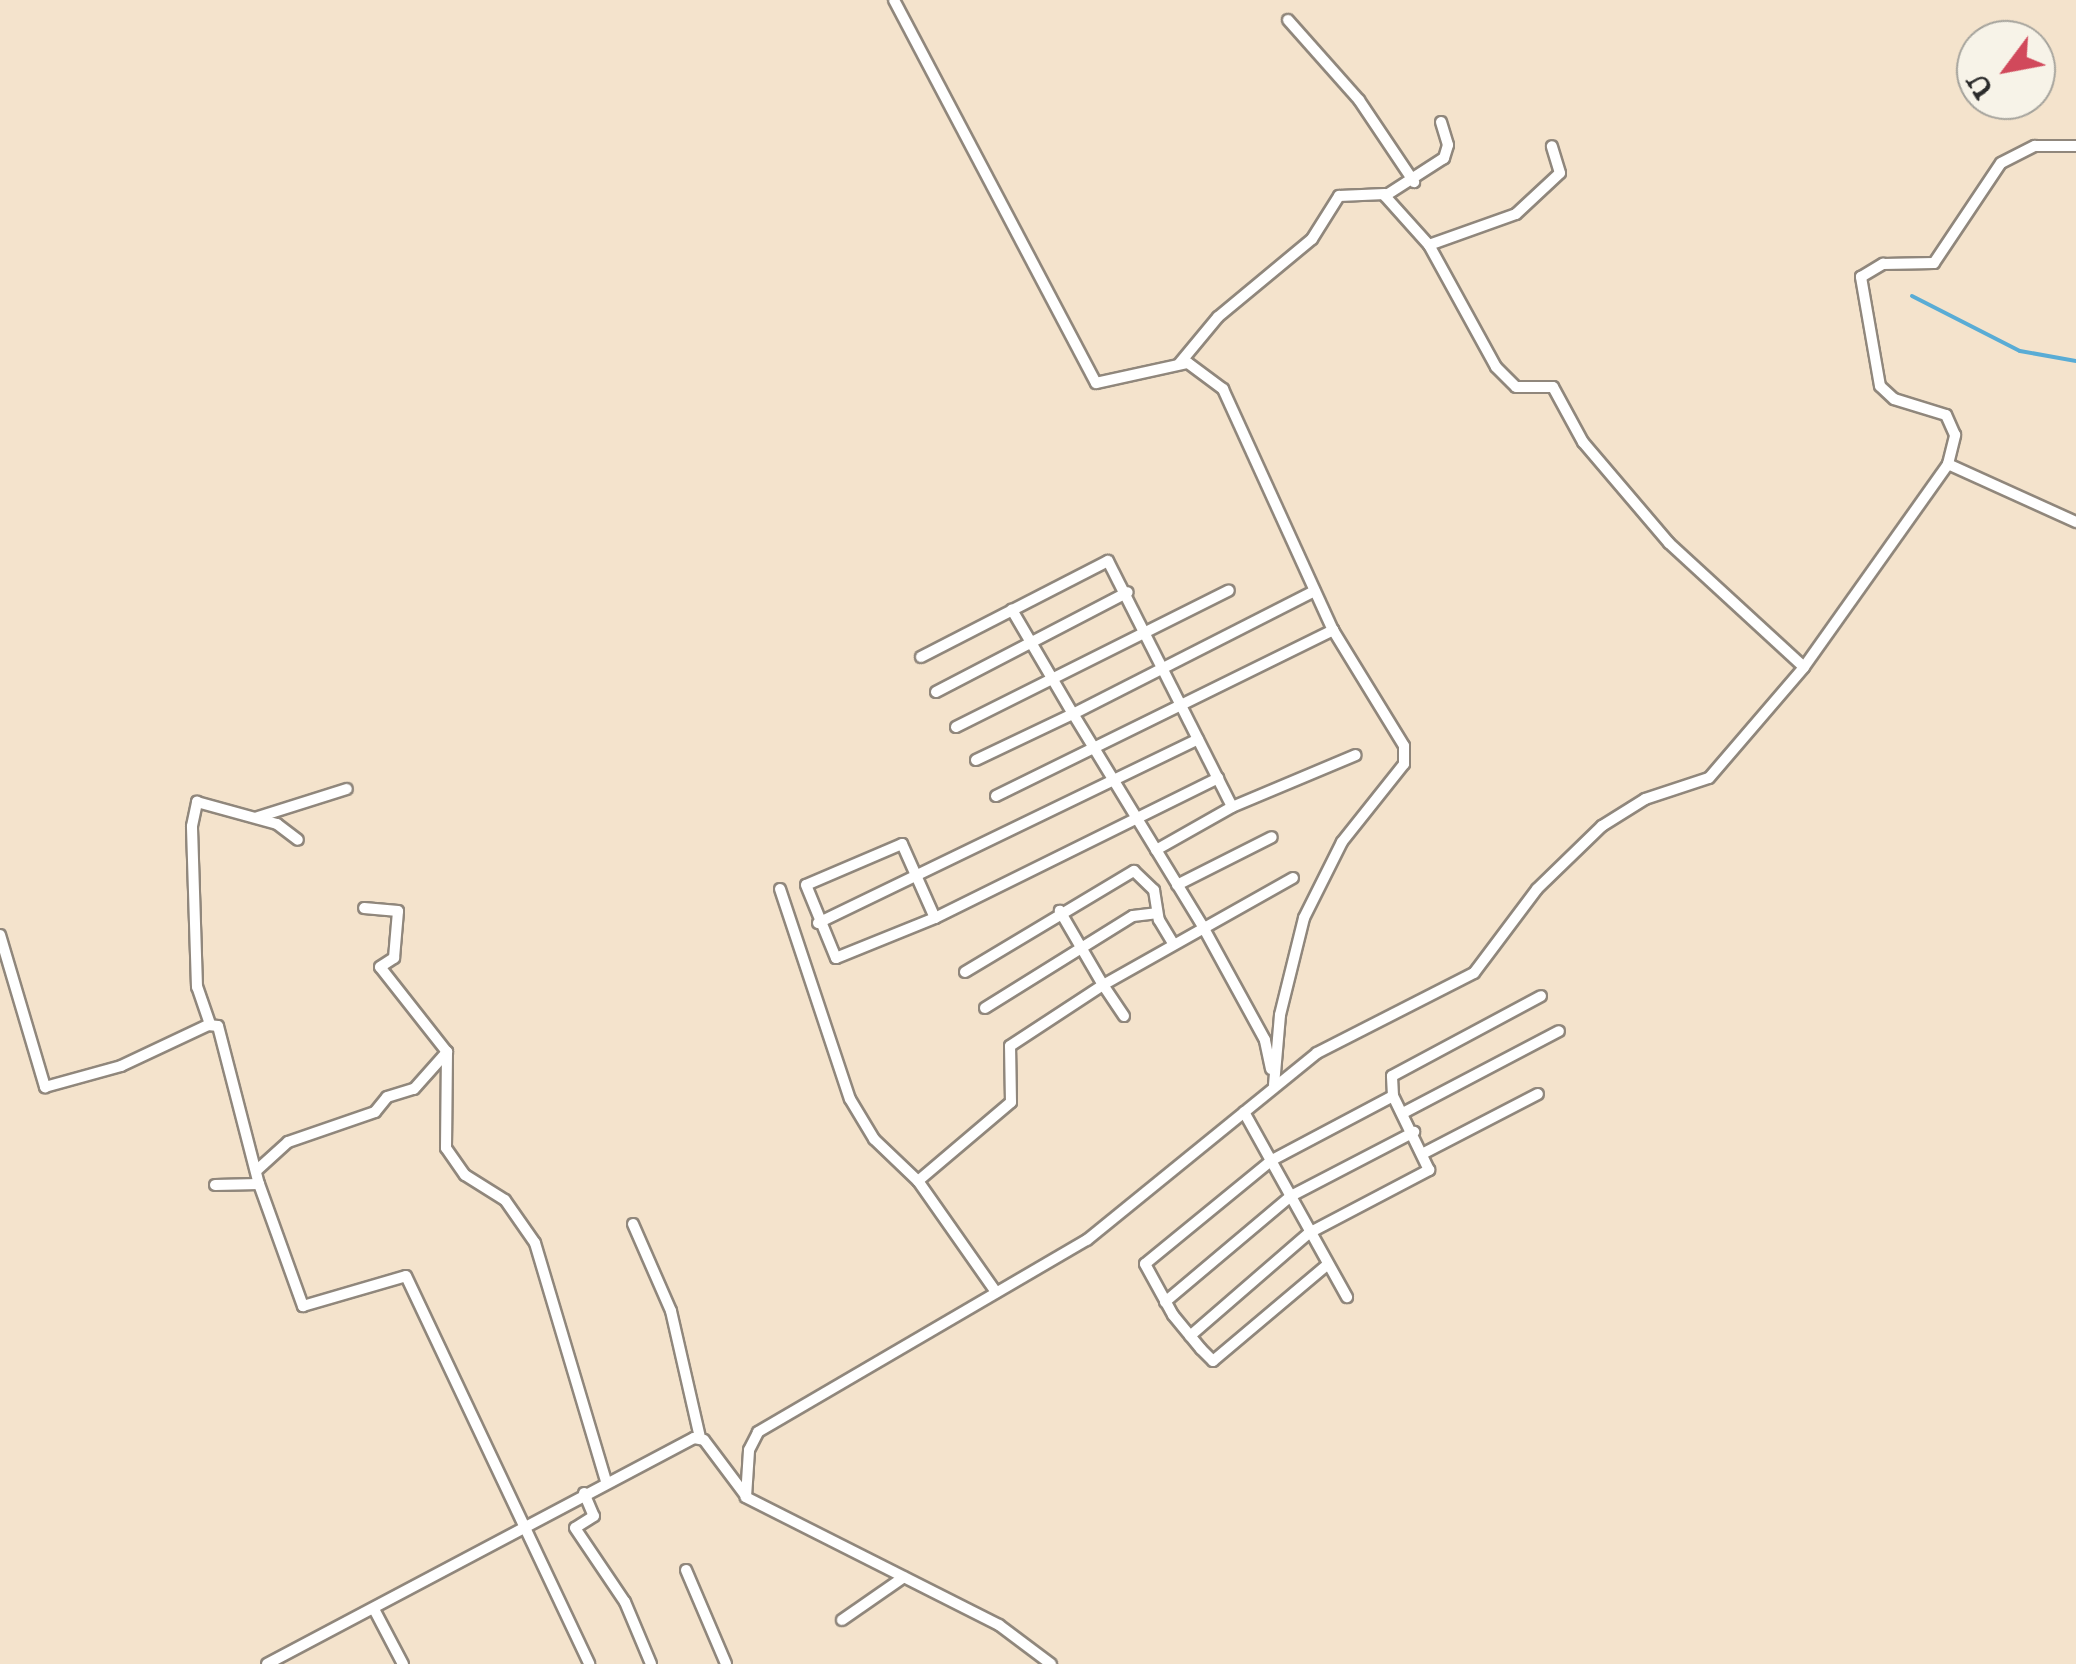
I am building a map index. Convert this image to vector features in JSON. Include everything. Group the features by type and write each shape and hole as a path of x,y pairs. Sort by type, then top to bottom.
{"street":[{"path":"894,0 1086,372 1100,386 1178,365 1206,371 1230,400 1332,630 1406,755 1342,842 1304,918 1280,1015 1274,1085"},
{"path":"1288,20 1359,100 1414,182"},
{"path":"1178,365 1218,316 1312,239 1334,201 1350,191 1384,194 1414,182 1447,152 1441,122"},
{"path":"1429,245 1516,214 1560,173 1552,146"},
{"path":"746,1497 749,1450 758,1432 1130,1210 1274,1085 1318,1053 1474,973 1568,857 1620,812 1709,778 1804,666 1948,464 1955,436 1946,415 1894,399 1880,386 1861,277 1875,266 1934,263 2001,163 2035,146 2076,146"},
{"path":"1384,194 1429,245 1507,381 1553,387 1583,442 1669,543 1804,666"},
{"path":"1948,464 2076,522"},
{"path":"920,657 1108,561 1128,592 1232,807"},
{"path":"956,727 1146,628 1229,590"},
{"path":"976,760 1314,591"},
{"path":"936,692 1128,592"},
{"path":"1012,610 1134,820 1202,925 1266,1040 1274,1085"},
{"path":"996,796 1332,630"},
{"path":"818,923 918,879 1198,739"},
{"path":"1156,850 1232,807 1356,755"},
{"path":"935,918 902,844 809,880 806,889 833,959 935,918 1218,778"},
{"path":"257,817 347,789"},
{"path":"298,840 257,817 206,802 198,802 192,818 197,987 210,1024 220,1032 259,1184 306,1308 406,1276 521,1528 589,1664"},
{"path":"1177,885 1272,837"},
{"path":"965,972 1134,871 1154,890 1156,913 1172,942"},
{"path":"918,1181 1014,1097 1010,1046 1172,942 1293,878"},
{"path":"780,888 850,1100 874,1139 918,1181 996,1292"},
{"path":"364,908 398,911 394,958 380,967 447,1052 446,1148 464,1174 505,1200 534,1242 606,1480"},
{"path":"1060,912 1124,1016"},
{"path":"986,1008 1133,916 1156,913"},
{"path":"0,935 45,1087 121,1066 210,1024"},
{"path":"1190,1336 1309,1233 1429,1170 1426,1152 1394,1096 1392,1076 1540,996"},
{"path":"1403,1113 1559,1031"},
{"path":"256,1170 288,1142 375,1112 387,1097 414,1089 447,1052"},
{"path":"1426,1152 1538,1094"},
{"path":"1327,1266 1218,1360 1190,1336 1145,1269 1147,1260 1272,1160 1394,1096"},
{"path":"1244,1112 1347,1297"},
{"path":"1165,1302 1291,1196 1414,1132"},
{"path":"216,1185 259,1184"},
{"path":"633,1224 671,1312 700,1438 746,1497 999,1624 1051,1664"},
{"path":"267,1664 376,1611 606,1480 700,1438"},
{"path":"584,1493 594,1516 575,1528 625,1602 650,1664"},
{"path":"686,1570 715,1626 726,1664"},
{"path":"842,1620 904,1577"},
{"path":"376,1611 403,1664"},
{"path":"289,1652 296,1664"}],"waterway":[{"path":"1912,296 2020,351 2076,361"}]}
